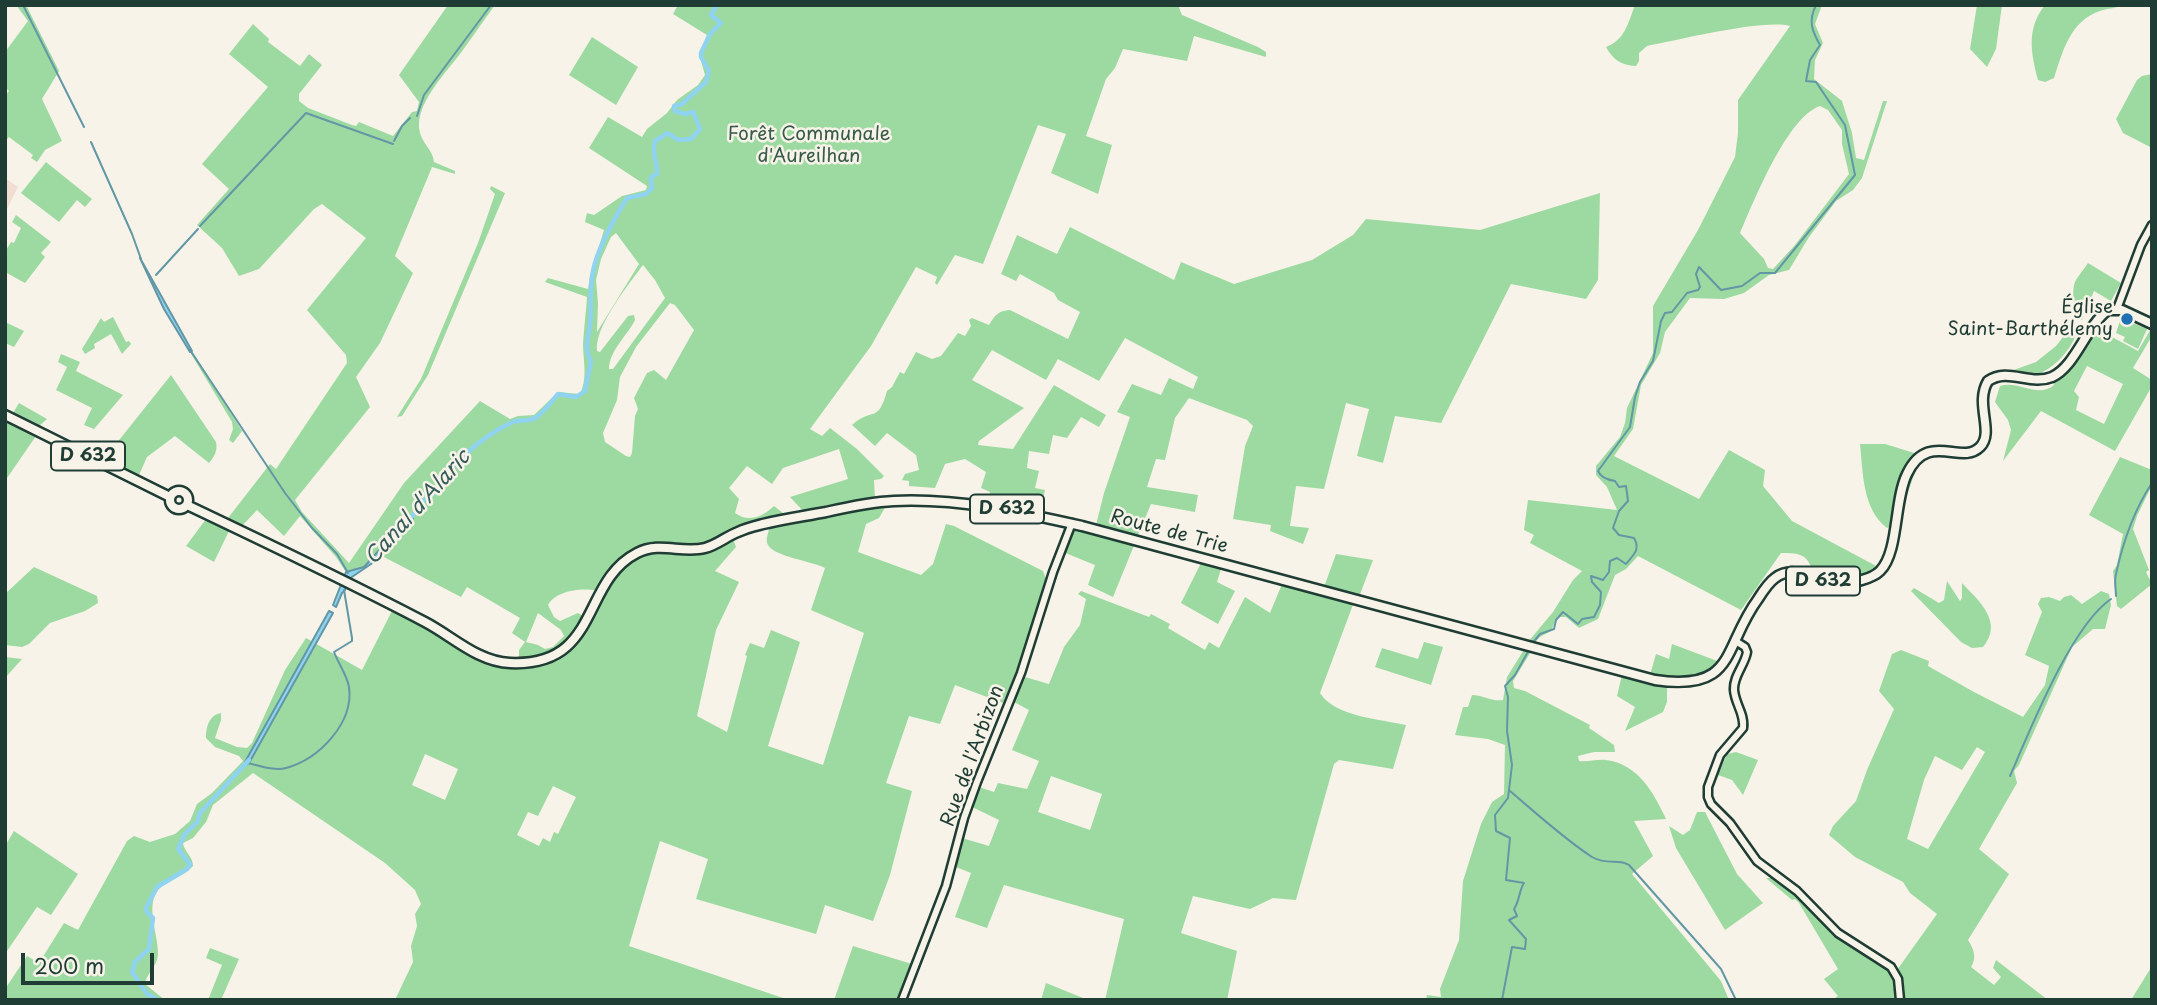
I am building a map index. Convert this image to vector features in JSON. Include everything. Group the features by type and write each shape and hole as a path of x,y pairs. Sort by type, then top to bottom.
{"main road":[{"path":"2117,309 2152,324"},
{"name":"D 632","path":"1737,642 1746,615 1776,577 1796,572 1821,581 1840,584 1873,577 1881,570 1890,551 1903,484 1914,462 1936,450 1969,453 1975,450 1984,442 1981,398 1988,381 2004,375 2034,380 2051,377 2064,366 2104,312 2117,309"},
{"name":"Route de Trie","path":"5,415 170,497 171,505 176,509 187,505 429,624 480,655 506,663 529,663 555,654 575,638 585,625 606,583 629,557 655,547 703,549 744,530 797,517 867,503 911,500 1003,508 1072,523 1655,680 1675,683 1714,674 1724,665 1737,642"}],"street":[{"path":"2117,309 2141,245 2152,225"},
{"name":"Rue de l'Arbizon","path":"902,1000 946,886 968,806 1021,673 1053,572 1072,523"},
{"path":"1737,642 1745,647 1747,652 1736,678 1734,691 1743,716 1743,728 1720,755 1708,787 1711,804 1730,823 1757,861 1797,891 1838,933 1891,967 1898,979 1900,1000"}],"shaded area":[{"path":"5,178 18,187 5,213"}],"green space":[{"path":"16,5 27,7 59,71 42,99 62,141 45,150 37,162 31,158 33,155 9,137 5,141 5,96 9,91 5,87 5,52 28,21"},
{"name":"Forêt Communale d'Aureilhan","path":"448,5 495,5 435,87 420,114 419,130 434,162 455,171 455,174 432,167 395,256 413,273 380,343 356,377 370,407 295,500 302,512 349,563 404,483 480,401 510,419 534,415 558,392 580,394 584,375 583,343 587,297 545,282 548,278 588,289 604,230 585,222 587,213 594,215 622,196 646,190 647,186 589,148 608,117 642,137 677,100 698,85 705,75 699,54 707,35 673,14 678,5 1178,5 1182,15 1266,52 1266,57 1194,36 1187,61 1123,49 1115,68 1106,79 1086,136 1112,145 1098,194 1051,173 1066,134 1038,125 983,264 955,255 937,285 937,277 916,267 871,346 810,429 822,436 830,428 857,449 884,476 874,480 875,499 805,513 790,497 848,479 839,449 783,468 772,484 747,466 729,488 739,499 735,513 750,518 765,513 774,506 788,517 702,546 631,553 599,591 571,591 552,600 548,605 554,617 560,621 578,613 586,618 557,648 530,659 519,659 519,650 525,642 512,633 520,618 467,587 461,597 380,555 413,519 409,516 364,567 346,572 300,516 284,536 257,510 242,526 228,518 270,464 276,469 347,363 346,355 307,310 366,238 322,204 314,209 259,269 239,276 222,248 197,225 229,189 202,164 268,87 229,54 253,24 269,39 268,42 300,66 309,54 322,65 299,94 299,101 308,108 352,125 356,126 359,122 393,136 412,112 417,111 419,102 399,75","holes":["616,233 639,264 597,332 596,280 601,259 611,237","643,265 665,298 613,369 609,369 615,350 635,320 634,315 628,316 600,352 597,351 601,330","670,303 675,305 694,330 666,380 654,370 647,373 634,398 638,409 630,457 605,442 603,433 617,400 620,377 636,347","538,613 561,630 564,636 553,647 545,649 526,642"]},
{"path":"1635,5 1822,5 1815,24 1823,43 1815,60 1814,79 1842,101 1856,158 1864,160 1883,101 1887,101 1862,178 1853,190 1836,201 1789,270 1769,275 1744,293 1724,299 1690,298 1665,332 1660,353 1641,385 1633,429 1614,456 1699,499 1729,450 1765,470 1763,486 1792,521 1878,567 1856,579 1830,579 1814,575 1803,556 1781,553 1741,610 1638,556 1626,569 1615,575 1598,619 1579,628 1566,617 1560,617 1556,619 1551,631 1534,643 1528,642 1582,571 1530,543 1534,535 1524,530 1528,500 1617,510 1607,487 1596,475 1596,466 1620,437 1627,408 1653,353 1653,306 1698,230 1735,157 1738,100 1790,26 1761,25 1647,46 1639,53 1636,66 1618,61 1606,47 1622,35","holes":["1820,106 1828,110 1842,130 1842,144 1849,174 1795,245 1773,269 1768,268 1764,259 1740,233 1773,162 1796,126 1808,113"]},
{"path":"1977,5 2002,5 1996,49 1987,67 1970,49"},
{"path":"2045,5 2122,5 2100,11 2081,22 2069,38 2054,78 2045,82 2038,80 2032,41 2035,23"},
{"path":"592,37 638,67 616,105 569,75"},
{"path":"2152,74 2152,148 2123,133 2116,119 2137,80"},
{"path":"46,162 92,199 85,207 77,200 59,222 21,193"},
{"path":"491,186 505,193 428,375 402,416 397,417 421,379 478,243 495,194 490,189"},
{"path":"1600,193 1598,280 1586,299 1511,284 1441,423 1395,416 1383,463 1357,456 1369,409 1346,403 1324,489 1296,486 1290,526 1309,528 1303,544 1270,531 1271,525 1233,519 1245,446 1253,426 1247,420 1189,398 1175,418 1165,460 1156,459 1147,487 1198,495 1195,512 1151,504 1138,535 1096,525 1130,417 1117,412 1132,384 1161,395 1169,378 1193,389 1198,377 1125,338 1099,381 1058,359 1046,380 992,350 972,380 1024,408 979,441 978,445 1013,449 1054,385 1106,415 1099,427 1081,417 1067,438 1053,435 1049,454 1029,451 1027,468 1039,471 1035,488 1045,490 1040,513 989,502 990,492 981,488 986,472 965,459 945,464 935,488 909,486 909,481 902,480 905,474 919,470 916,455 887,433 875,446 852,425 881,408 887,391 900,372 904,374 916,352 932,359 941,356 958,333 965,336 972,318 989,325 997,314 1010,310 1068,339 1080,312 1058,300 1054,293 1020,274 1016,281 1001,274 1017,235 1057,254 1070,227 1174,280 1181,262 1234,284 1312,260 1353,235 1366,219 1480,230"},
{"path":"16,215 51,242 41,253 45,257 25,283 5,272 5,252 11,242 14,243 21,228 12,222"},
{"path":"2088,263 2121,283 2111,301 2094,291 2082,320 2075,308 2073,291 2075,282"},
{"path":"113,317 126,342 131,344 122,354 111,334 94,344 95,348 85,354 82,349 101,318 104,322"},
{"path":"2121,318 2147,329 2138,349 2123,341 2125,337 2116,333"},
{"path":"5,322 24,331 14,347 5,343"},
{"path":"2152,327 2152,336 2133,368 2152,380 2152,386 2115,451 2041,411 2003,461 2011,430 2008,420 1995,402 2000,386 2048,389 2054,385 2052,381 2067,370 2095,332 2101,331 2138,351","holes":["2087,366 2123,384 2104,424 2076,410 2079,397 2074,391"]},
{"path":"2067,332 2077,332 2065,353 2053,366 2030,376 2008,372 2036,362 2056,346"},
{"path":"192,351 242,431 233,443 229,440 233,429 232,422 190,352"},
{"path":"61,354 80,362 76,371 123,395 94,429 84,425 92,408 56,390 67,367 58,362"},
{"path":"171,375 216,442 216,451 211,461 209,463 175,436 147,457 139,475 104,459"},
{"path":"19,403 47,419 38,427 13,413"},
{"path":"5,422 36,436 5,481"},
{"path":"1860,444 1885,444 1921,455 1899,518 1887,528 1879,520 1868,500"},
{"path":"2120,457 2152,470 2152,485 2133,529 2152,584 2121,609 2117,606 2113,571 2117,565 2123,534 2089,515"},
{"path":"887,504 879,518 866,524 858,552 921,575 933,564 946,524 1043,571 1046,579 1016,672 1003,703 955,685 940,724 909,716 886,783 912,791 890,875 873,921 825,905 816,934 696,899 708,859 660,841 629,946 789,1000 395,1000 413,962 411,946 417,926 415,914 421,904 415,890 385,863 253,773 213,805 206,822 193,838 183,843 193,866 161,887 153,901 158,955 145,984 165,1000 5,998 5,989 27,956 39,963 64,923 78,930 127,841 134,836 150,842 175,834 190,821 197,804 212,793 243,761 239,756 215,747 206,738 211,719 221,713 215,738 247,748 252,743 285,670 306,638 362,670 393,609 502,665 526,667 553,660 569,648 614,578 638,555 649,551 714,548 733,539 736,547 715,571 739,582 716,630 697,716 727,732 750,643 764,648 771,630 800,642 768,746 823,765 864,633 811,610 825,568 772,549 767,541 769,529","holes":["425,754 458,769 445,800 412,785","553,786 576,797 558,834 554,832 550,842 543,838 539,846 517,835 528,812 538,816"]},
{"path":"206,519 229,531 214,562 186,546"},
{"path":"1078,529 1135,543 1113,597 1088,585 1095,565 1063,552 1073,532"},
{"path":"1179,554 1251,575 1221,569 1217,582 1235,591 1218,624 1181,603 1201,563 1178,556"},
{"path":"1336,554 1373,560 1359,597 1324,587"},
{"path":"34,567 97,596 98,603 85,611 50,623 29,644 22,647 5,645 5,594"},
{"path":"1947,581 1960,601 1962,583 1987,612 1991,629 1983,647 1972,648 1961,642 1911,591 1914,588 1939,603 1944,600"},
{"path":"1282,584 1354,602 1320,693 1327,701 1347,712 1406,725 1393,769 1339,760 1334,764 1296,900 1273,898 1250,909 1193,896 1181,933 1237,951 1227,1000 1105,1000 1124,919 1004,885 987,928 955,917 971,873 956,867 962,838 989,846 999,820 972,807 979,787 994,792 998,783 1027,789 1039,761 1012,750 1029,710 1014,702 1025,677 1049,684 1064,647 1080,625 1086,599 1078,594 1081,591 1149,617 1151,614 1170,624 1168,628 1205,650 1209,642 1219,648 1245,597 1270,613","holes":["1051,776 1102,794 1090,830 1038,812"]},
{"path":"2101,591 2109,594 2111,605 2105,629 2093,629 2072,647 2014,771 2017,783 1979,849 2009,874 1968,940 1974,954 1971,967 1994,985 2001,977 1993,968 1996,960 2048,1000 1832,1000 1838,996 1824,979 1838,969 1799,903 1766,878 1774,878 1802,900 1846,943 1872,956 1893,972 1937,914 1910,893 1903,882 1855,857 1829,835 1833,826 1856,801 1894,709 1879,691 1892,654 1901,650 1929,661 1928,666 2023,717 2045,685 2049,666 2025,655 2042,612 2038,604 2041,598 2049,597 2060,601 2071,595 2082,604","holes":["1977,747 1985,752 1928,849 1907,839 1924,780 1935,756 1962,770"]},
{"path":"1424,642 1443,647 1431,685 1375,667 1382,648 1418,659"},
{"path":"1672,644 1720,662 1714,669 1697,677 1678,679 1650,675 1656,654 1669,659"},
{"path":"1525,648 1532,650 1513,681 1514,688 1525,691 1590,725 1589,728 1614,745 1615,752 1594,752 1578,756 1579,761 1606,760 1627,767 1644,781 1656,799 1666,819 1634,821 1653,856 1632,874 1721,981 1729,1000 1426,1000 1427,995 1441,997 1440,989 1459,940 1463,881 1481,824 1492,802 1504,794 1505,745 1488,739 1455,735 1463,707 1468,707 1472,695 1503,700 1507,677"},
{"path":"5,657 22,659 5,678"},
{"path":"1622,675 1667,686 1667,702 1663,712 1625,731 1635,707 1617,696"},
{"path":"1736,752 1758,760 1743,795 1732,780 1718,775 1727,754"},
{"path":"1697,812 1705,812 1737,874 1763,903 1725,930 1676,848 1669,826 1683,835 1690,830"},
{"path":"14,831 78,874 51,915 37,907 5,954 5,846"},
{"path":"853,946 912,964 898,1000 834,1000"},
{"path":"210,948 239,959 221,1000 208,1000 222,965 206,958"},
{"path":"2152,966 2152,1000 2131,1000"},
{"path":"1046,983 1088,1000 1041,1000"}],"water":[{"path":"140,258 192,351 190,352 164,309"},
{"path":"410,516 413,518 371,564 349,579 336,607 333,605 346,572 364,567"},
{"path":"329,611 333,613 246,765 245,762"}],"waterway":[{"path":"23,5 84,127"},
{"path":"417,116 424,95 491,5"},
{"name":"Canal d'Alaric","path":"410,519 424,500 441,488 444,479 460,459 482,441 513,422 535,418 558,394 576,397 585,391 591,361 587,343 595,262 607,233 627,198 646,194 652,188 651,177 657,174 655,141 668,133 678,140 691,139 700,129 693,112 685,114 675,111 674,106 682,104 706,82 709,71 701,53 710,34 721,23 711,15 717,5"},
{"path":"1531,645 1540,634 1554,629 1556,620 1563,612 1578,624 1582,619 1594,617 1600,605 1601,592 1592,582 1591,576 1603,580 1609,572 1610,561 1617,558 1626,564 1635,552 1637,546 1634,538 1619,535 1613,528 1619,511 1628,501 1626,486 1619,487 1615,481 1605,478 1598,471 1630,427 1635,397 1640,382 1653,361 1665,313 1672,312 1687,293 1698,290 1700,287 1696,274 1699,267 1721,290 1742,286 1760,273 1775,273 1855,175 1845,125 1816,82 1806,81 1810,60 1820,45 1812,26 1816,5"},
{"path":"200,226 306,113 393,144"},
{"path":"394,141 410,118"},
{"path":"91,142 141,259"},
{"path":"156,275 198,229"},
{"path":"190,350 285,493 312,528 337,554 348,573"},
{"path":"2116,596 2115,577 2126,538 2152,483"},
{"path":"248,763 267,768 286,768 322,748 340,726 346,714 349,687 334,652 352,641 344,590"},
{"path":"2010,776 2040,707 2067,655 2096,612 2111,599"},
{"path":"1502,1000 1512,947 1525,949 1526,939 1509,920 1517,916 1514,909 1524,883 1506,880 1510,838 1496,831 1495,815 1508,798 1512,765 1505,686 1515,675 1529,650"},
{"name":"Canal d'Alaric","path":"158,1000 147,994 132,972 135,962 149,949 153,918 146,908 157,887 187,869 190,864 178,849 185,834 198,821 199,814 249,760"},
{"path":"1510,791 1560,834 1592,857 1629,865 1721,969 1736,1000"}],"place":[{"name":"Église Saint-Barthélemy","path":"2127,319"}]}
